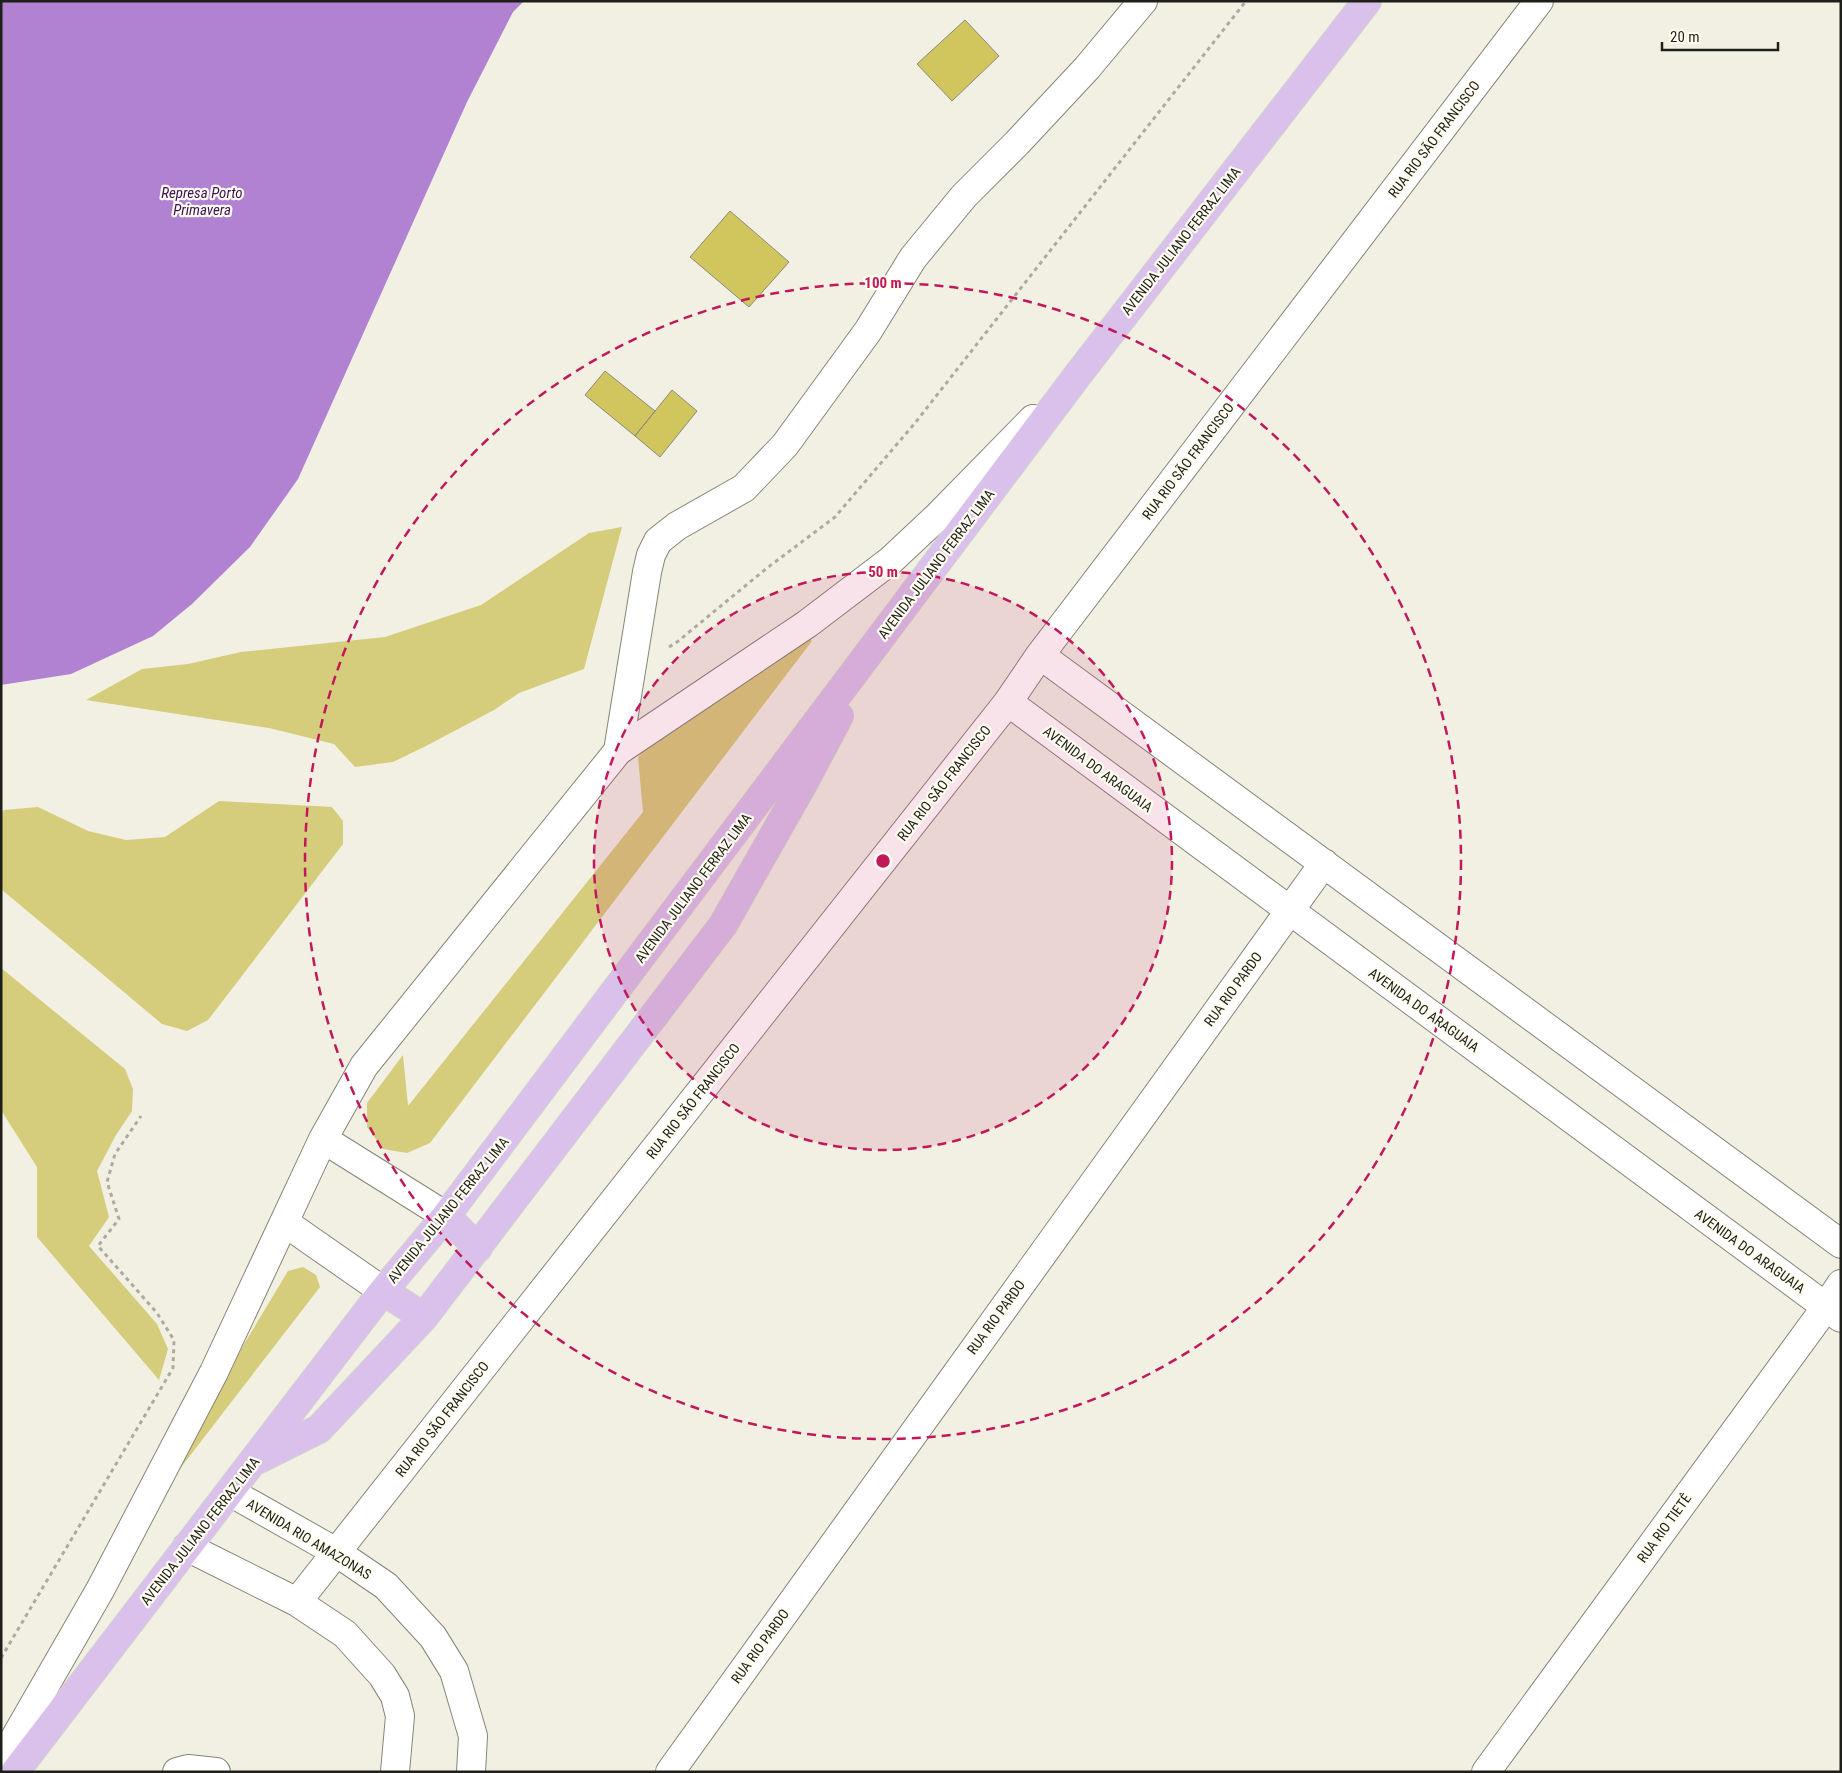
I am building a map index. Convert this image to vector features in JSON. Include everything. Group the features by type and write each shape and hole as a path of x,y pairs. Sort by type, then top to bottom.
{"main road":[{"name":"AVENIDA JULIANO FERRAZ LIMA","path":"15,1772 383,1291 446,1216 1077,376 1367,1"},
{"path":"253,1463 319,1429 424,1317 478,1248 723,925 804,782 879,640"},
{"path":"446,1216 478,1248"},
{"path":"383,1291 424,1317"}],"street":[{"path":"618,751 649,564 658,541 676,526 744,488 785,445 868,331 913,258 964,196 1087,68 1143,1"},
{"name":"RUA RIO SÃO FRANCISCO","path":"297,1602 1008,702 1040,655 1539,1"},
{"path":"1,1762 105,1581 214,1372 323,1139 364,1066 618,751 808,624 890,561 937,517 1077,376"},
{"path":"1040,655 1841,1244"},
{"name":"AVENIDA DO ARAGUAIA","path":"1008,702 1833,1312"},
{"name":"RUA RIO PARDO","path":"670,1772 1324,864"},
{"path":"323,1139 446,1216"},
{"path":"284,1222 383,1291"},
{"name":"RUA RIO TIETÊ","path":"1486,1772 1833,1312 1841,1284"},
{"name":"AVENIDA RIO AMAZONAS","path":"230,1492 336,1552 386,1586 433,1637 454,1671 473,1736 472,1772"},
{"path":"187,1547 297,1602 345,1634 382,1675 395,1696 400,1716 395,1772"},
{"path":"177,1772 188,1769 216,1772"}],"path":[{"path":"632,668 677,642 767,568 835,517 915,423 1246,1"},
{"path":"1,1658 173,1368 174,1340 158,1314 98,1246 119,1219 107,1182 115,1154 141,1116"}],"shaded area":[{"path":"622,527 584,669 519,693 494,710 393,762 355,767 334,744 269,728 86,700 142,669 188,664 241,652 385,637 481,605 589,533"},
{"path":"800,632 812,641 430,1143 407,1153 383,1149 367,1127 367,1103 403,1055 408,1106 643,812 638,757 671,722"},
{"path":"219,801 332,807 343,821 343,844 208,1020 187,1031 162,1024 1,889 1,812 4,810 38,807 88,831 126,840 165,837"},
{"path":"1,968 125,1069 133,1089 132,1111 116,1135 97,1171 109,1217 89,1246 157,1324 168,1349 159,1380 37,1237 37,1167 1,1110"},
{"path":"303,1267 316,1275 320,1287 172,1479 166,1474 288,1271"}],"water":[{"name":"Represa Porto Primavera","path":"1,1 524,1 513,12 467,102 298,479 250,547 192,604 153,636 71,674 1,685"}],"building":[{"path":"965,20 999,56 952,101 917,64"},
{"path":"730,211 789,262 749,307 690,257"},
{"path":"605,371 655,411 635,436 585,395"},
{"path":"672,390 697,411 660,457 635,436"}]}
